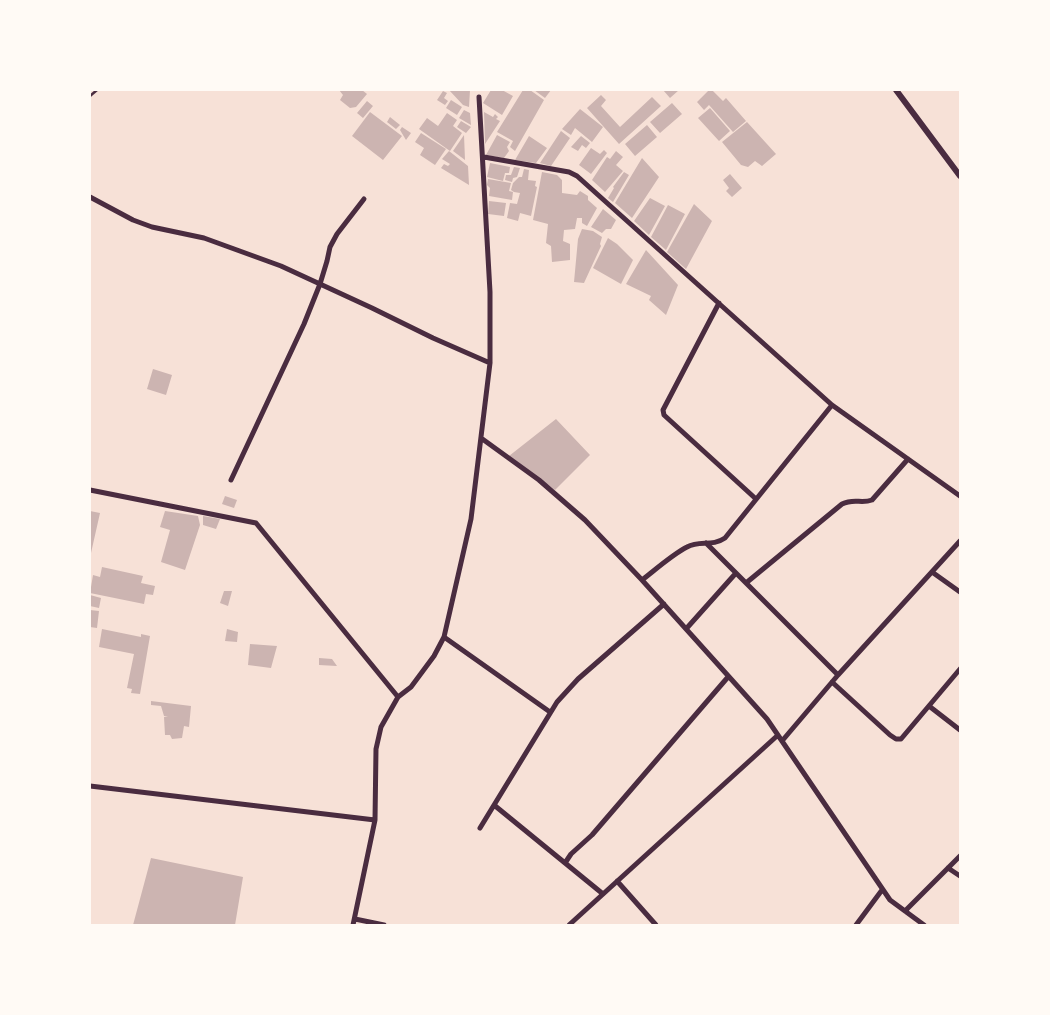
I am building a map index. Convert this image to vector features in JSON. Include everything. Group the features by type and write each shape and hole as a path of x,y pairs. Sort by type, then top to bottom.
{"street":[{"path":"896,90 960,176"},
{"path":"384,925 354,922 375,820 376,749 381,727 398,697 411,687 434,656 444,637 471,520 490,363 490,292 480,97"},
{"path":"484,157 569,172 577,176 832,405 960,496"},
{"path":"90,197 133,220 152,227 204,238 281,266 490,363"},
{"path":"230,480 304,324 328,261 330,247 337,234 364,199"},
{"path":"719,303 663,410 664,415 756,499"},
{"path":"642,580 686,547 718,543 724,538 832,405"},
{"path":"481,438 539,480 585,520 664,604 767,719 890,900 924,925"},
{"path":"746,583 848,500 864,502 872,500 908,459"},
{"path":"90,490 256,524 398,697"},
{"path":"782,741 838,675 960,541"},
{"path":"706,543 838,675"},
{"path":"932,572 960,592"},
{"path":"686,629 736,573"},
{"path":"480,828 550,712 578,679 664,604"},
{"path":"444,637 550,712"},
{"path":"832,682 896,739 901,739 960,669"},
{"path":"565,863 571,854 592,835 728,677"},
{"path":"929,706 960,730"},
{"path":"569,925 778,735"},
{"path":"90,786 375,820"},
{"path":"494,805 603,894"},
{"path":"905,912 960,856"},
{"path":"948,868 960,876"},
{"path":"617,881 656,925"},
{"path":"856,925 882,890"}],"lane":[{"path":"90,96 97,90"}],"building":[{"path":"339,90 362,90 367,94 356,107 350,108 340,100 343,95"},
{"path":"449,90 470,90 469,107 463,105"},
{"path":"491,90 502,90 513,96 502,115 483,103"},
{"path":"523,90 530,90 544,100 515,151 510,147 513,141 497,132"},
{"path":"534,90 551,90 545,98"},
{"path":"663,90 679,90 670,98"},
{"path":"709,90 712,90 723,101 726,98 746,121 733,132 709,105 704,110 697,102"},
{"path":"443,91 447,93 444,98 448,101 445,105 437,100"},
{"path":"601,95 606,100 601,106 620,127 652,97 661,106 619,144 587,108"},
{"path":"451,100 462,107 457,115 446,108"},
{"path":"367,101 373,106 363,118 357,113"},
{"path":"672,103 682,114 660,133 650,122"},
{"path":"710,108 730,131 719,141 698,118"},
{"path":"580,109 603,127 592,142 575,128 571,135 562,129"},
{"path":"464,110 470,113 471,125 459,118"},
{"path":"370,112 402,136 383,160 352,136"},
{"path":"484,112 493,117 495,114 498,117 496,119 500,121 485,144"},
{"path":"447,113 457,120 453,126 462,133 450,151 419,129 427,118 438,126"},
{"path":"390,117 400,125 396,129 387,122"},
{"path":"461,121 471,127 466,133 457,127"},
{"path":"747,122 776,154 762,166 755,161 748,167 741,165 722,142"},
{"path":"647,125 657,137 635,156 625,144"},
{"path":"402,127 411,133 406,140 400,130"},
{"path":"561,131 570,138 551,166 540,163"},
{"path":"421,133 446,149 435,165 420,155 424,148 415,142"},
{"path":"464,135 465,160 453,151"},
{"path":"497,135 510,142 507,147 509,151 504,158 486,155"},
{"path":"529,136 547,148 536,163 515,160"},
{"path":"581,136 590,143 586,148 582,145 578,151 571,147"},
{"path":"591,148 600,154 604,150 607,153 591,174 579,165"},
{"path":"449,151 468,166 469,185 441,168 444,164 448,166 450,164 442,159"},
{"path":"616,151 623,157 616,165 623,171 605,192 592,180 607,157 610,159"},
{"path":"642,158 659,177 632,218 615,203"},
{"path":"490,163 510,167 509,173 505,173 503,181 487,177"},
{"path":"514,167 520,168 517,177 513,178 512,182 505,180 506,175 511,175"},
{"path":"524,169 529,170 528,180 536,181 535,186 537,187 531,216 520,213 518,221 507,218 510,203 517,204 520,193 511,190 513,183 519,177 522,177"},
{"path":"542,172 557,175 562,180 562,193 577,195 580,191 588,196 588,200 597,208 587,226 582,223 582,218 577,218 575,229 564,230 563,241 570,244 570,260 552,262 551,246 546,243 548,224 533,220"},
{"path":"624,172 629,175 613,202 608,198 613,187"},
{"path":"730,174 742,188 732,197 726,191 729,188 723,180"},
{"path":"488,179 511,183 509,191 513,192 512,200 489,196"},
{"path":"650,198 665,206 649,235 634,221"},
{"path":"489,201 506,203 504,216 488,214"},
{"path":"694,204 712,221 686,269 667,252"},
{"path":"668,205 685,214 666,250 651,237"},
{"path":"603,209 616,220 611,229 606,229 602,233 591,227"},
{"path":"582,229 593,231 602,237 601,246 584,283 574,282 578,239"},
{"path":"608,238 633,260 621,284 593,268"},
{"path":"646,250 678,285 666,315 649,300 651,296 626,284"},
{"path":"153,369 172,375 166,395 147,389"},
{"path":"556,419 590,455 555,490 509,456"},
{"path":"225,496 237,500 234,508 222,504"},
{"path":"90,511 100,513 91,553 90,553"},
{"path":"165,511 198,516 200,525 185,570 161,562 170,530 160,527"},
{"path":"203,516 220,519 216,529 203,525"},
{"path":"102,567 143,576 141,583 155,586 153,595 146,594 144,604 90,593 93,575 100,577"},
{"path":"224,591 232,591 228,606 220,603"},
{"path":"90,595 101,598 99,608 90,606"},
{"path":"90,610 99,611 97,628 90,627"},
{"path":"102,629 141,637 141,634 150,636 140,694 131,693 132,689 127,688 134,654 99,647"},
{"path":"227,629 238,632 237,642 225,641"},
{"path":"250,644 277,646 271,668 248,665"},
{"path":"319,658 332,659 337,666 319,665"},
{"path":"151,701 191,706 189,727 184,726 182,738 172,739 170,735 165,735 164,717 168,717 164,716 161,706 151,705"},
{"path":"151,858 243,877 235,925 133,925"}]}
